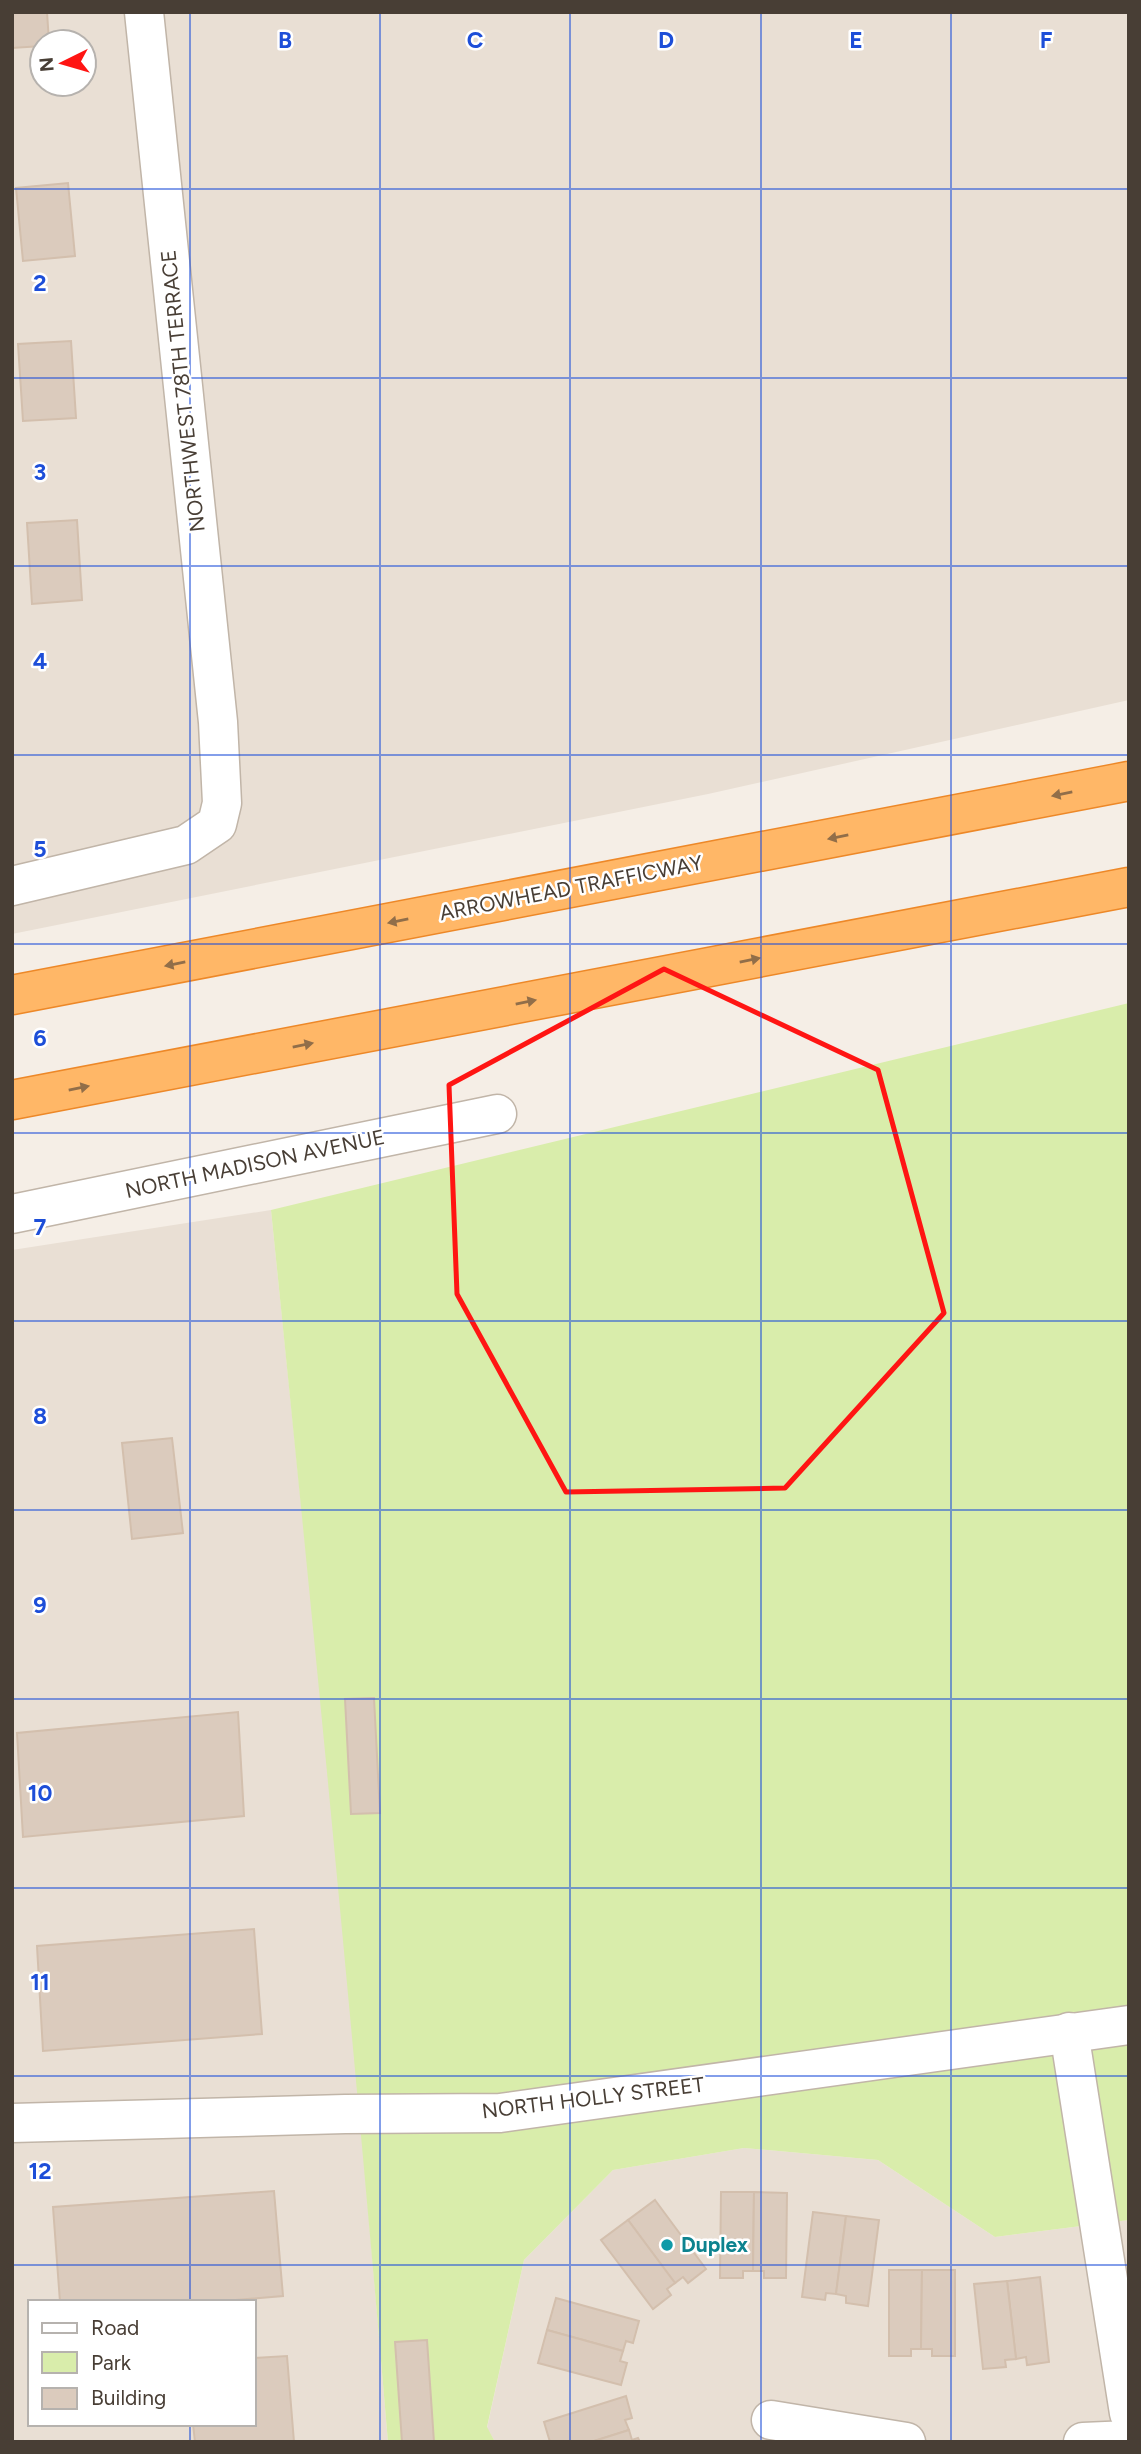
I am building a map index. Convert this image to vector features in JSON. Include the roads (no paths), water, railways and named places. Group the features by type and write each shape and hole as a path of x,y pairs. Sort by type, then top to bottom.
{"highway":[{"name":"ARROWHEAD TRAFFICWAY","path":"12,995 1129,781"},
{"path":"12,1100 1129,887"}],"street":[{"name":"NORTHWEST 78TH TERRACE","path":"12,886 186,845 217,824 222,803 218,722 144,12"},
{"name":"NORTH MADISON AVENUE","path":"12,1214 498,1114"},
{"name":"NORTH HOLLY STREET","path":"12,2123 345,2113 500,2113 1129,2025"},
{"path":"1069,2032 1129,2413"},
{"path":"771,2420 906,2442"},
{"path":"1083,2442 1129,2440"}],"place":[{"name":"Duplex","path":"667,2245"}]}
